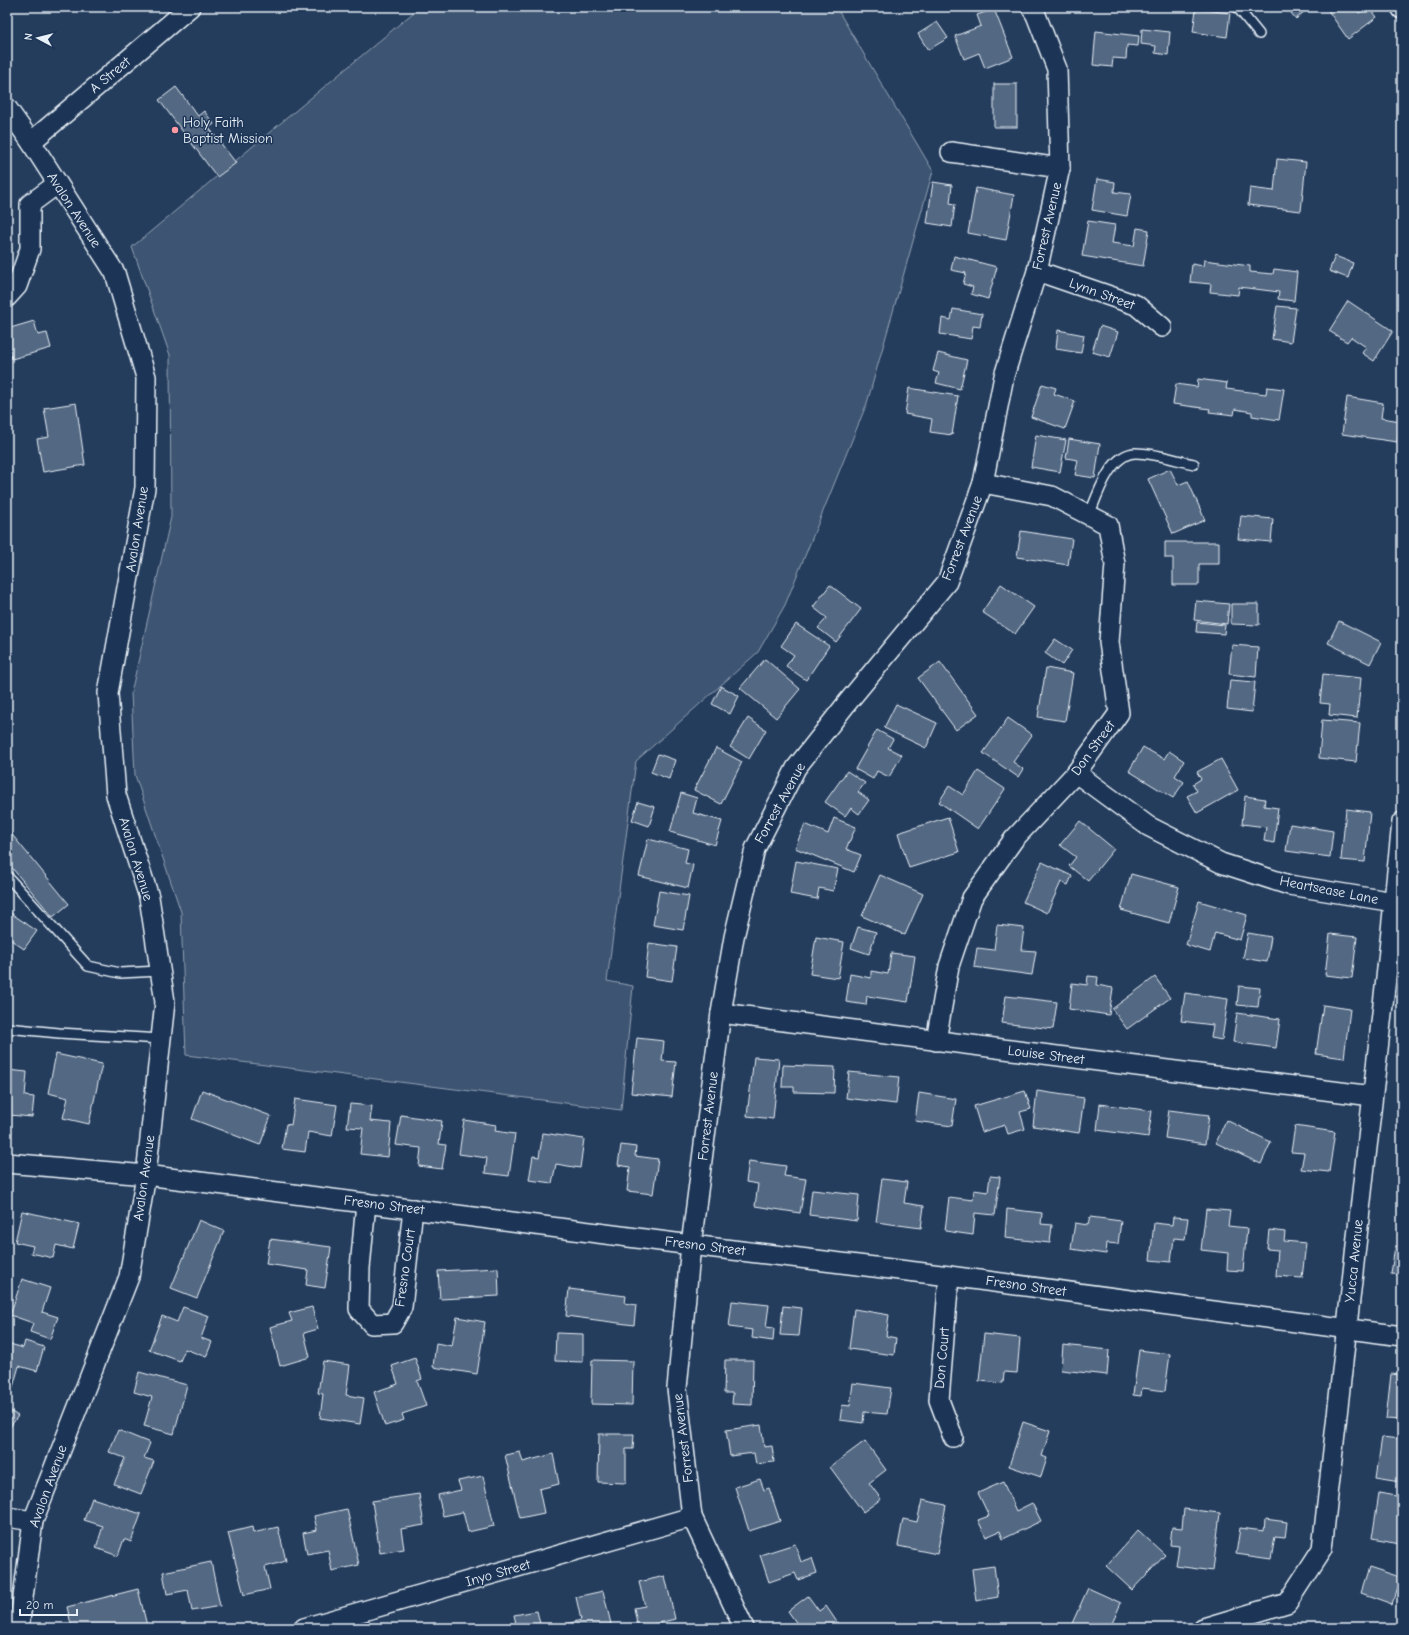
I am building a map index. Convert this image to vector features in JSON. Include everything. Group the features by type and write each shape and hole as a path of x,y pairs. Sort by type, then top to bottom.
{"street":[{"name":"A Street","path":"31,142 190,7"},
{"name":"Forrest Avenue","path":"744,1628 692,1517 677,1388 691,1245 721,1013 734,937 755,849 796,768 846,703 947,582 983,483 1004,376 1037,271 1060,168 1056,69 1036,15 1031,7"},
{"name":"Avalon Avenue","path":"7,108 31,142 115,273 146,377 145,488 108,693 116,795 149,897 165,1002 146,1175 129,1276 33,1522 19,1628"},
{"path":"951,152 1060,168"},
{"path":"7,297 18,286 30,249 30,204 57,184"},
{"name":"Lynn Street","path":"1037,271 1136,305 1162,327"},
{"name":"Don Street","path":"936,1041 949,966 972,898 1014,839 1076,773 1119,713 1110,642 1115,564 1108,526 1052,496 983,483"},
{"name":"Heartsease Lane","path":"1076,773 1148,826 1221,863 1289,885 1394,902"},
{"name":"Yucca Avenue","path":"1203,1628 1287,1603 1322,1549 1402,822"},
{"name":"Louise Street","path":"721,1013 1372,1096"},
{"name":"Fresno Street","path":"7,1163 146,1175 691,1245 949,1276 1346,1330 1402,1336"},
{"name":"Fresno Court","path":"366,1203 360,1268 359,1309 372,1324 393,1323 402,1307 413,1209"},
{"name":"Don Court","path":"949,1276 939,1400 953,1437"},
{"path":"7,1517 33,1522"},
{"name":"Inyo Street","path":"304,1628 692,1517"}],"lane":[{"path":"1237,7 1259,34"},
{"path":"1089,516 1100,487 1112,467 1122,457 1135,452 1194,464"},
{"path":"7,876 88,966 120,973 160,971"},
{"path":"7,1028 59,1033 161,1039"}],"shaded area":[{"path":"420,7 836,7 933,171 867,403 785,605 758,652 636,761 607,981 633,986 621,1110 186,1055 181,912 135,775 131,693 171,517 170,355 132,247"}],"building":[{"path":"1286,7 1305,7 1307,9 1296,19"},
{"path":"1329,7 1354,7 1359,13 1369,7 1377,17 1348,39 1327,9"},
{"path":"994,9 1013,57 985,68 979,53 964,59 955,36 981,26 977,15"},
{"path":"1196,9 1230,13 1227,37 1193,32"},
{"path":"937,22 948,38 928,50 918,34"},
{"path":"1142,29 1170,32 1168,55 1155,53 1156,46 1141,44"},
{"path":"1096,31 1139,36 1138,46 1127,45 1126,59 1113,58 1112,67 1093,65"},
{"path":"994,84 1017,84 1017,127 994,127"},
{"path":"176,87 198,116 204,111 214,124 209,128 236,163 217,177 159,100"},
{"path":"1277,159 1306,162 1301,211 1248,205 1250,188 1274,191"},
{"path":"1097,179 1115,182 1114,192 1131,194 1127,216 1092,210"},
{"path":"933,182 952,185 950,203 955,204 952,227 927,223"},
{"path":"976,188 1014,195 1006,240 968,233"},
{"path":"1088,221 1115,225 1112,243 1134,246 1137,228 1149,230 1143,266 1082,256"},
{"path":"954,256 997,267 988,299 971,294 973,287 963,284 966,273 951,270"},
{"path":"1335,256 1353,263 1348,278 1329,271"},
{"path":"1204,260 1250,266 1250,272 1273,274 1274,269 1297,272 1294,301 1278,299 1279,292 1239,287 1238,295 1210,292 1211,284 1190,282 1192,264 1203,266"},
{"path":"1348,301 1393,331 1374,361 1362,353 1366,347 1351,337 1347,342 1329,331"},
{"path":"1277,306 1296,308 1291,342 1272,339"},
{"path":"953,309 982,314 980,327 973,326 971,339 940,334 942,318 951,320"},
{"path":"34,321 38,335 47,333 51,348 12,359 7,340 7,329"},
{"path":"1100,326 1118,332 1110,357 1092,352"},
{"path":"1058,330 1084,335 1081,353 1056,349"},
{"path":"938,353 967,360 960,389 936,383 939,373 933,371"},
{"path":"1198,379 1227,383 1226,389 1266,394 1267,387 1284,389 1279,420 1252,416 1252,412 1235,409 1234,415 1209,412 1210,409 1173,404 1176,384 1197,387"},
{"path":"1042,384 1056,388 1054,394 1075,401 1065,429 1031,417"},
{"path":"909,388 958,396 952,435 930,432 932,419 905,414"},
{"path":"1347,397 1383,403 1381,418 1401,421 1397,442 1342,434"},
{"path":"76,403 85,465 43,472 37,439 49,437 44,408"},
{"path":"1036,435 1066,440 1060,472 1031,467"},
{"path":"1069,439 1100,444 1095,478 1075,475 1078,460 1066,458"},
{"path":"1170,469 1178,485 1188,481 1205,520 1173,534 1148,479"},
{"path":"1241,516 1273,519 1271,542 1238,539"},
{"path":"1021,531 1072,539 1068,565 1017,557"},
{"path":"1165,542 1219,542 1219,564 1199,564 1199,585 1173,585 1173,558 1165,558"},
{"path":"1001,584 1034,607 1015,634 982,612"},
{"path":"830,585 861,609 836,642 818,628 827,618 813,607"},
{"path":"1196,601 1229,604 1227,624 1194,620"},
{"path":"1231,604 1259,604 1259,625 1231,624"},
{"path":"1339,621 1381,642 1370,664 1328,643"},
{"path":"1197,622 1225,625 1224,634 1196,632"},
{"path":"796,624 829,646 806,680 786,666 794,655 781,646"},
{"path":"1055,639 1072,650 1062,665 1045,653"},
{"path":"1232,645 1258,647 1256,677 1229,674"},
{"path":"765,659 800,689 776,718 740,688"},
{"path":"940,662 978,714 956,730 918,678"},
{"path":"1046,668 1073,673 1065,721 1038,717"},
{"path":"1323,674 1361,678 1357,718 1329,715 1330,704 1320,703"},
{"path":"1230,680 1255,682 1252,712 1227,709"},
{"path":"721,686 739,696 730,714 712,704"},
{"path":"896,704 937,723 926,748 884,728"},
{"path":"748,718 766,730 749,759 730,747"},
{"path":"1008,718 1032,735 1013,762 1023,769 1018,777 983,753"},
{"path":"1322,720 1360,723 1356,762 1319,758"},
{"path":"877,730 893,739 888,748 902,755 889,777 877,771 873,779 855,769"},
{"path":"1143,747 1164,759 1169,751 1184,761 1175,776 1184,782 1173,798 1129,771"},
{"path":"716,748 742,762 721,804 694,790"},
{"path":"658,754 675,760 669,779 651,772"},
{"path":"1221,759 1238,790 1197,813 1187,796 1197,791 1193,784 1201,779 1197,772"},
{"path":"847,771 865,783 858,792 869,800 859,814 851,808 845,816 825,802"},
{"path":"978,771 1005,789 978,829 939,802 949,786 963,795"},
{"path":"681,793 697,798 693,813 722,821 715,845 670,832"},
{"path":"1245,796 1265,799 1264,806 1278,808 1274,843 1264,841 1266,827 1242,824"},
{"path":"638,802 655,807 649,826 632,820"},
{"path":"1346,809 1370,812 1365,862 1341,860"},
{"path":"948,817 959,852 909,868 898,833"},
{"path":"834,818 856,827 846,849 861,855 854,872 795,848 805,824 828,834"},
{"path":"1080,821 1114,849 1088,881 1069,866 1076,857 1060,845"},
{"path":"1290,824 1333,831 1330,857 1286,851"},
{"path":"9,831 69,904 53,917 7,862 7,832"},
{"path":"648,839 688,849 685,863 693,865 688,888 639,876"},
{"path":"796,861 838,869 833,891 819,888 817,899 790,894"},
{"path":"1042,862 1072,876 1068,885 1061,882 1047,913 1023,902"},
{"path":"1131,874 1179,887 1169,923 1121,910"},
{"path":"880,875 923,894 905,935 862,916"},
{"path":"659,891 689,896 683,930 653,925"},
{"path":"1199,901 1247,915 1240,940 1215,933 1210,952 1186,945"},
{"path":"9,912 37,931 24,949 7,937 7,914"},
{"path":"997,925 1024,928 1021,950 1036,951 1032,975 974,967 977,948 994,950"},
{"path":"858,927 876,932 869,954 851,948"},
{"path":"1248,933 1271,937 1267,962 1243,958"},
{"path":"1330,934 1357,937 1352,978 1325,975"},
{"path":"816,937 844,942 838,978 810,974"},
{"path":"649,943 677,947 672,981 645,977"},
{"path":"891,953 915,956 908,1002 867,996 866,1005 846,1002 850,974 871,978 871,971 888,974"},
{"path":"1088,976 1098,977 1097,985 1113,988 1109,1015 1069,1009 1072,983 1087,985"},
{"path":"1155,977 1170,998 1127,1029 1112,1009"},
{"path":"1239,986 1260,988 1258,1007 1237,1005"},
{"path":"1185,993 1228,999 1222,1040 1211,1038 1213,1025 1181,1021"},
{"path":"1006,996 1057,1002 1053,1029 1002,1023"},
{"path":"1323,1005 1350,1009 1344,1058 1316,1054"},
{"path":"1237,1013 1280,1019 1276,1048 1233,1042"},
{"path":"637,1038 664,1041 662,1061 676,1062 672,1097 631,1093"},
{"path":"56,1054 102,1064 89,1124 63,1118 68,1098 48,1093"},
{"path":"754,1057 779,1059 773,1119 747,1116"},
{"path":"783,1065 835,1067 834,1093 794,1092 794,1087 782,1087"},
{"path":"7,1070 27,1072 25,1096 34,1097 32,1117 9,1115 11,1099 7,1099"},
{"path":"849,1072 899,1077 896,1104 846,1098"},
{"path":"202,1090 271,1116 260,1145 192,1119"},
{"path":"1025,1091 1031,1109 1020,1112 1025,1129 1008,1134 1005,1125 982,1132 974,1106"},
{"path":"1037,1091 1084,1098 1079,1133 1033,1126"},
{"path":"919,1093 956,1099 952,1126 915,1121"},
{"path":"295,1099 337,1105 332,1136 308,1132 305,1152 282,1149 286,1124 291,1125"},
{"path":"350,1104 372,1106 370,1121 391,1123 388,1157 360,1154 363,1128 347,1127"},
{"path":"1100,1104 1152,1111 1148,1137 1097,1130"},
{"path":"1169,1110 1209,1115 1205,1144 1165,1138"},
{"path":"401,1115 442,1121 439,1144 446,1145 442,1169 419,1166 421,1148 396,1145"},
{"path":"464,1120 496,1125 495,1131 515,1134 509,1176 485,1173 487,1158 459,1154"},
{"path":"1226,1120 1271,1142 1261,1164 1216,1143"},
{"path":"1295,1126 1335,1132 1329,1172 1301,1169 1304,1153 1291,1152"},
{"path":"543,1133 584,1139 580,1168 556,1164 552,1183 529,1180 533,1156 539,1157"},
{"path":"621,1145 636,1147 635,1156 658,1159 653,1194 627,1191 630,1167 618,1165"},
{"path":"749,1161 786,1166 784,1176 806,1179 800,1213 755,1206 758,1184 746,1182"},
{"path":"990,1176 1000,1177 995,1215 975,1213 973,1235 945,1231 949,1197 973,1200 974,1190 988,1192"},
{"path":"882,1179 907,1182 904,1203 924,1206 921,1228 876,1222"},
{"path":"812,1190 859,1195 857,1221 809,1215"},
{"path":"1007,1209 1042,1213 1041,1224 1052,1225 1050,1243 1005,1238"},
{"path":"1206,1209 1230,1211 1228,1226 1247,1228 1243,1271 1227,1270 1228,1253 1201,1250"},
{"path":"22,1211 79,1224 73,1249 56,1245 53,1258 31,1253 33,1246 15,1242"},
{"path":"1090,1217 1121,1221 1118,1244 1107,1243 1106,1254 1071,1249 1075,1223 1088,1225"},
{"path":"1173,1217 1188,1218 1185,1239 1174,1238 1171,1262 1150,1260 1154,1223 1172,1225"},
{"path":"199,1220 224,1231 197,1298 171,1288"},
{"path":"1269,1230 1285,1232 1284,1241 1306,1243 1302,1278 1276,1276 1278,1250 1267,1249"},
{"path":"270,1239 331,1247 325,1288 306,1285 308,1270 266,1264"},
{"path":"1395,1246 1402,1247 1402,1275 1391,1274"},
{"path":"498,1268 499,1296 440,1299 438,1271"},
{"path":"22,1279 50,1288 42,1312 58,1317 50,1339 30,1332 33,1323 10,1315"},
{"path":"569,1289 626,1296 625,1303 636,1305 634,1325 566,1316"},
{"path":"732,1301 769,1305 766,1327 774,1328 773,1341 752,1338 753,1330 729,1327"},
{"path":"783,1306 802,1308 799,1336 780,1335"},
{"path":"183,1307 209,1316 201,1338 212,1342 206,1357 185,1349 180,1361 149,1350 162,1316 177,1322"},
{"path":"312,1307 318,1329 304,1333 310,1357 280,1366 270,1327 292,1321 289,1313"},
{"path":"854,1309 889,1315 886,1336 896,1338 894,1355 849,1349"},
{"path":"457,1317 485,1322 477,1374 433,1367 436,1343 452,1346"},
{"path":"556,1333 583,1334 583,1362 555,1361"},
{"path":"984,1334 1020,1338 1017,1373 1004,1372 1003,1383 979,1381"},
{"path":"25,1341 44,1347 37,1371 19,1366 13,1387 7,1385 7,1343 23,1348"},
{"path":"1063,1345 1109,1350 1107,1375 1061,1370"},
{"path":"1139,1350 1170,1354 1165,1391 1142,1388 1141,1396 1133,1395"},
{"path":"415,1358 422,1379 417,1381 426,1406 402,1414 404,1420 385,1426 374,1392 398,1384 392,1366"},
{"path":"592,1360 633,1361 632,1405 591,1404"},
{"path":"725,1360 753,1360 752,1405 732,1404 733,1393 724,1393"},
{"path":"323,1361 350,1365 346,1395 364,1398 360,1424 320,1418 323,1394 318,1393"},
{"path":"139,1372 187,1385 174,1434 144,1426 152,1397 134,1392"},
{"path":"1391,1374 1402,1375 1402,1420 1386,1419"},
{"path":"853,1383 891,1388 887,1414 864,1412 863,1423 840,1420 842,1405 850,1406"},
{"path":"7,1409 18,1416 7,1431"},
{"path":"1023,1422 1050,1431 1042,1456 1047,1458 1041,1477 1009,1466"},
{"path":"761,1425 764,1447 772,1446 774,1462 756,1464 754,1453 730,1456 726,1430"},
{"path":"118,1430 150,1443 144,1458 154,1461 141,1494 114,1484 125,1458 109,1452"},
{"path":"599,1434 634,1434 633,1449 626,1449 626,1483 598,1482"},
{"path":"1382,1437 1399,1439 1398,1445 1402,1446 1401,1482 1376,1478"},
{"path":"865,1441 886,1470 869,1483 881,1499 863,1512 830,1467"},
{"path":"520,1452 523,1462 553,1454 559,1484 539,1489 544,1513 520,1518 505,1455"},
{"path":"483,1476 494,1526 468,1532 463,1512 443,1516 438,1495 461,1490 458,1481"},
{"path":"760,1479 764,1490 769,1488 780,1521 749,1531 735,1487"},
{"path":"1003,1482 1016,1511 1032,1503 1041,1521 1003,1539 1000,1531 986,1537 978,1520 989,1516 978,1493"},
{"path":"1379,1493 1402,1497 1402,1530 1400,1544 1372,1539"},
{"path":"419,1494 424,1525 401,1529 404,1549 380,1553 372,1501"},
{"path":"92,1498 141,1514 131,1542 124,1539 118,1556 96,1548 103,1526 84,1520"},
{"path":"922,1500 946,1505 937,1554 898,1546 903,1519 917,1522"},
{"path":"347,1509 359,1565 332,1571 328,1550 307,1554 303,1533 317,1530 314,1516"},
{"path":"1184,1509 1220,1513 1213,1571 1176,1566 1179,1546 1170,1545 1172,1527 1182,1528"},
{"path":"1265,1519 1287,1522 1285,1538 1275,1537 1271,1559 1236,1554 1240,1528 1264,1531"},
{"path":"252,1527 253,1533 278,1527 286,1561 265,1567 270,1589 244,1595 228,1533"},
{"path":"1138,1530 1165,1555 1132,1590 1106,1566"},
{"path":"795,1544 801,1562 812,1558 817,1573 798,1580 795,1573 769,1582 760,1555"},
{"path":"211,1562 220,1606 192,1611 188,1590 167,1594 163,1572"},
{"path":"994,1566 998,1597 976,1601 972,1569"},
{"path":"1369,1568 1400,1578 1392,1604 1361,1593"},
{"path":"665,1576 675,1619 638,1628 634,1608 645,1606 639,1582"},
{"path":"1088,1588 1121,1603 1110,1628 1070,1628"},
{"path":"138,1589 147,1626 139,1628 72,1628 67,1607"},
{"path":"603,1591 612,1628 564,1628 563,1625 581,1620 576,1597"},
{"path":"808,1596 819,1611 826,1606 841,1628 800,1628 788,1611"},
{"path":"537,1611 541,1628 517,1628 514,1615"}],"place":[{"name":"Holy Faith Baptist Mission","path":"175,130"}]}
